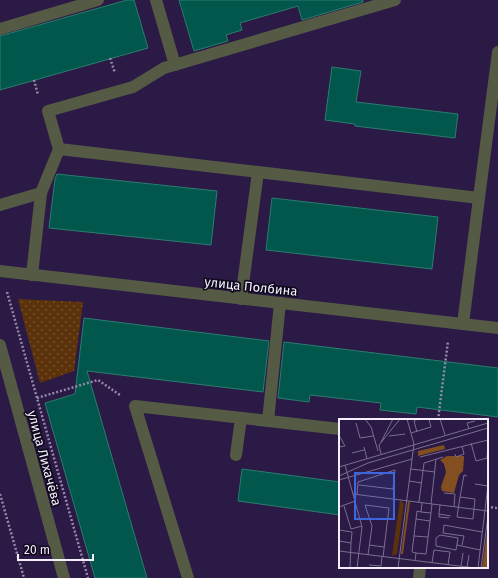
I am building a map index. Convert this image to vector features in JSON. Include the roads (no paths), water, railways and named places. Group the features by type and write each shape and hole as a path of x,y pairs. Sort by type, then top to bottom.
{"street":[{"path":"0,29 98,0"},
{"path":"156,0 175,65"},
{"path":"32,275 41,193 59,149 48,111 133,87 164,68 368,4 395,0"},
{"path":"463,324 498,52"},
{"path":"59,149 479,198"},
{"path":"241,299 258,172"},
{"path":"0,205 41,193"},
{"name":"улица Полбина","path":"0,271 498,328"},
{"path":"268,421 280,303"},
{"name":"улица Лихачёва","path":"0,346 64,578"},
{"path":"188,578 135,406 339,429"},
{"path":"236,455 241,418"},
{"path":"419,578 420,568"}]}
